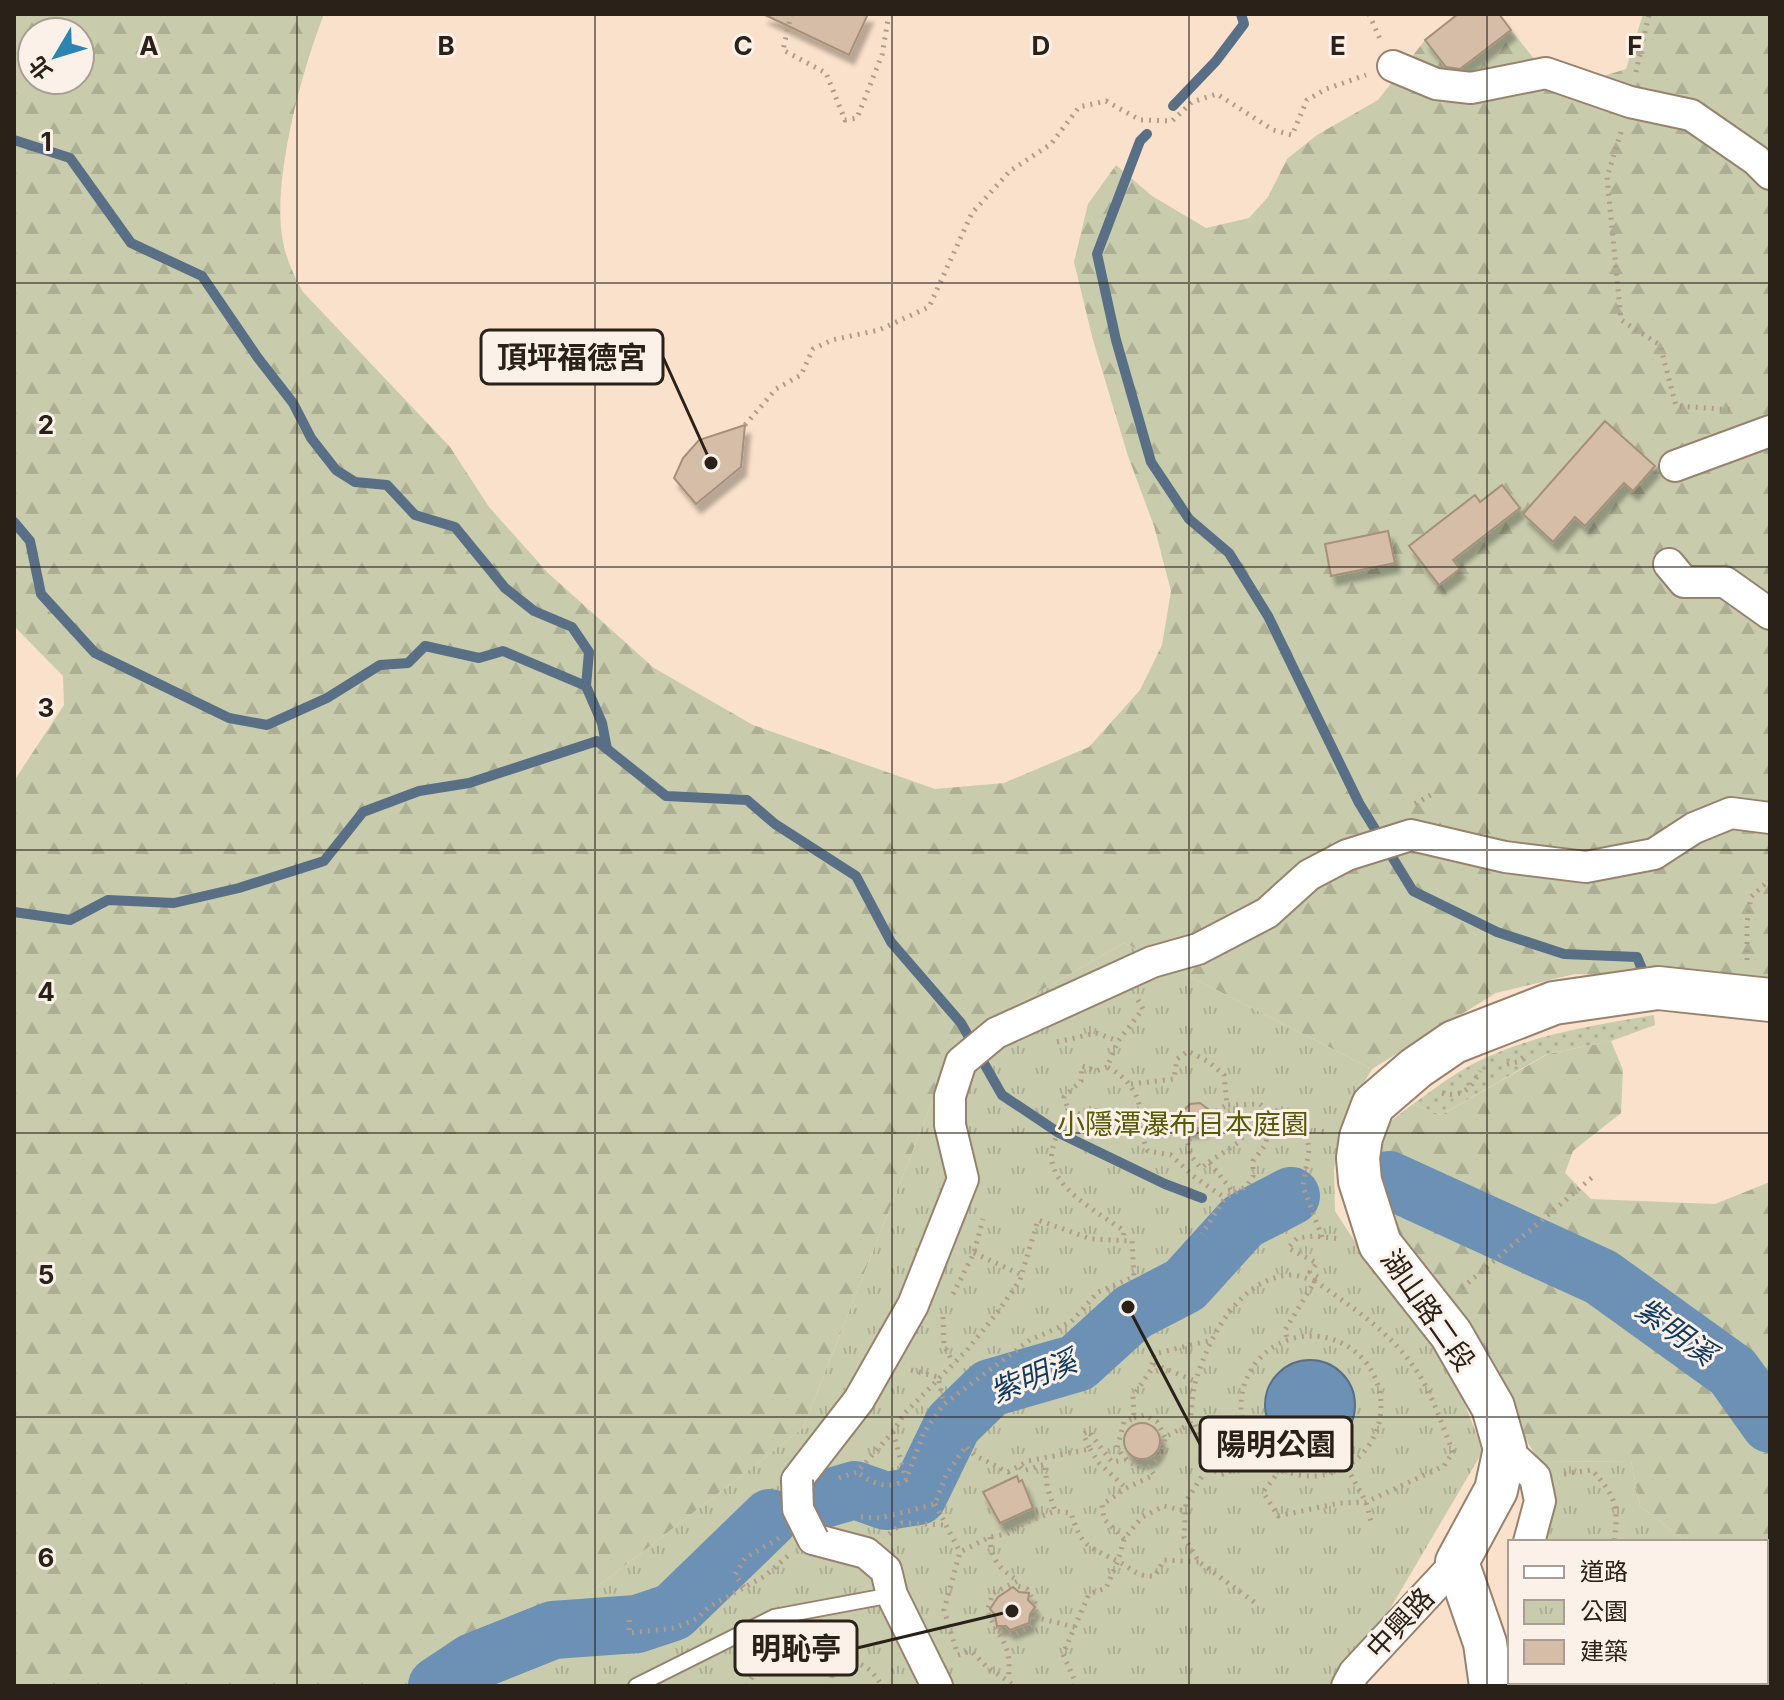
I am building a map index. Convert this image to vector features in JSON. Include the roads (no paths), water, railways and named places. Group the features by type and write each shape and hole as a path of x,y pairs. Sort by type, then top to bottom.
{"street":[{"path":"1393,66 1436,84 1471,88 1546,73 1630,102 1691,115 1756,160 1770,174"},
{"path":"1675,466 1770,431"},
{"path":"1669,564 1684,582 1725,582 1770,614"},
{"path":"937,1686 892,1595 886,1570 866,1553 813,1539 798,1509 797,1480 859,1400 884,1360 913,1305 963,1179 950,1125 950,1096 961,1062 996,1033 1152,962 1198,949 1267,913 1309,875 1365,848 1411,835 1505,857 1586,867 1654,854 1694,828 1731,813 1770,818"},
{"name":"湖山路二段","path":"1457,1562 1496,1490 1505,1449 1493,1407 1451,1334 1380,1244 1360,1181 1358,1158 1361,1137 1373,1105 1416,1068 1454,1042 1554,1003 1658,988 1759,998"},
{"path":"1505,1449 1535,1477 1540,1501 1530,1540"},
{"path":"1457,1562 1485,1643 1491,1686"},
{"name":"中興路","path":"1347,1686 1354,1673 1457,1562"}],"lane":[{"path":"636,1686 774,1617 892,1595"}],"water":[{"path":"1310,1360 1335,1368 1347,1380 1355,1405 1347,1430 1335,1442 1310,1450 1285,1442 1273,1430 1265,1405 1273,1380 1285,1368"}],"waterway":[{"path":"1173,106 1216,61 1244,24 1241,14"},
{"path":"1147,134 1140,141 1097,254 1116,340 1151,462 1189,519 1229,553 1268,616 1359,803 1413,891 1497,932 1564,954 1637,957 1644,974"},
{"path":"14,140 70,158 131,243 202,276 293,403 311,438 336,470 355,482 387,485 415,515 455,527 505,588 534,611 572,627 589,652 586,686 602,723 607,749"},
{"path":"14,522 30,541 41,594 95,653 229,718 267,725 327,698 380,665 408,663 425,646 479,658 503,651 586,686"},
{"path":"14,912 70,920 108,900 174,903 239,888 324,861 363,812 419,791 469,783 597,741 666,796 747,800 775,824 856,876 891,942 961,1023 1002,1095 1059,1133 1165,1184 1202,1198"},
{"name":"紫明溪","path":"1389,1180 1601,1277 1733,1372 1770,1424"},
{"name":"紫明溪","path":"824,1499 855,1490 886,1501 918,1496 953,1424 990,1388 1077,1363 1133,1312 1185,1285 1243,1221 1291,1196"},
{"path":"1235,1217 1243,1221"},
{"name":"紫明溪","path":"437,1686 473,1662 553,1630 637,1624 673,1612 770,1518"}],"place":[{"name":"頂坪福德宮","path":"711,463"},
{"name":"陽明公園","path":"1128,1307"},
{"name":"明恥亭","path":"1012,1611"}],"park label":[{"name":"小隱潭瀑布日本庭園","path":"1183,1124"}]}
